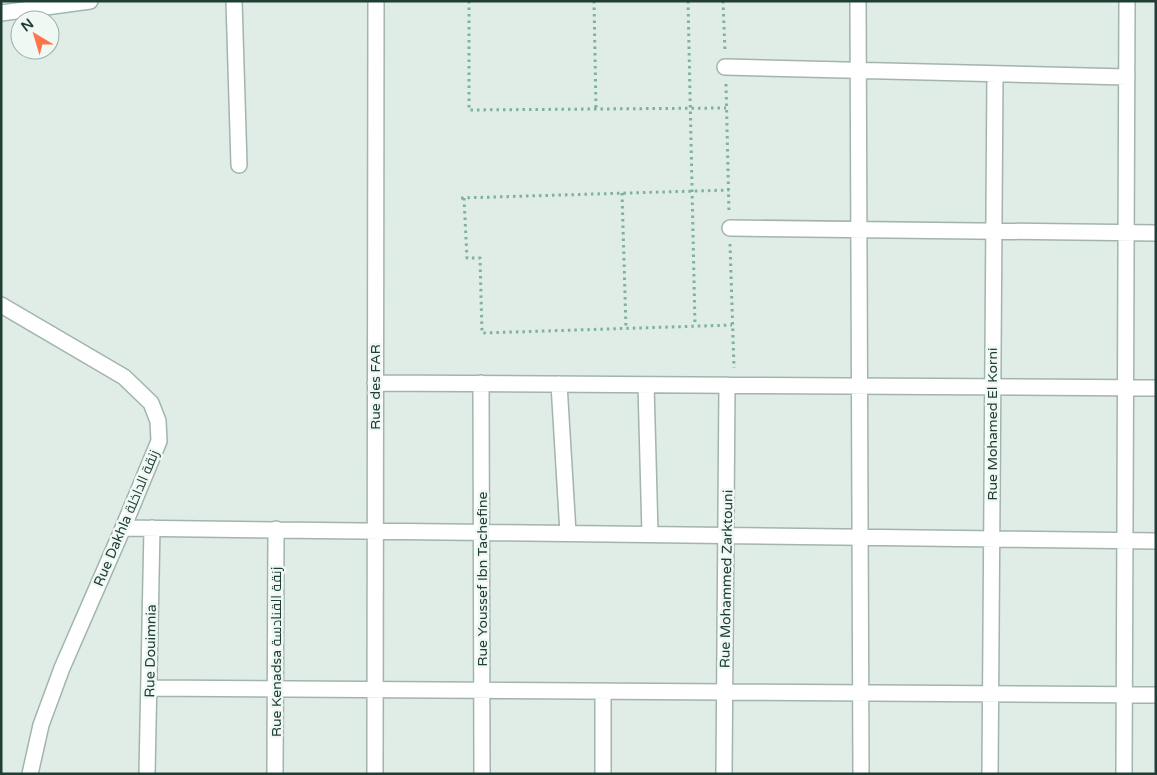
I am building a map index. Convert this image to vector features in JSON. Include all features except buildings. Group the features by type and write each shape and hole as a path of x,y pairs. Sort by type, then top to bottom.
{"street":[{"path":"1,13 90,1"},
{"path":"234,1 239,166"},
{"name":"Rue des FAR","path":"374,774 376,1"},
{"path":"858,1 861,774"},
{"path":"1124,774 1127,1"},
{"path":"725,67 1127,76"},
{"name":"Rue Mohamed El Korni","path":"990,774 995,74"},
{"path":"730,228 1156,233"},
{"name":"Rue Dakhla زنقة الداخلة","path":"1,305 124,377 151,403 158,421 159,441 62,668 41,725 30,774"},
{"path":"375,383 1156,388"},
{"name":"Rue Youssef Ibn Tachefine","path":"481,383 482,774"},
{"path":"559,384 568,533"},
{"path":"646,385 650,534"},
{"name":"Rue Mohammed Zarktouni","path":"724,774 726,535 731,385"},
{"path":"123,528 1156,541"},
{"name":"Rue Douimnia","path":"147,774 152,528"},
{"name":"Rue Kenadsa زنقة القنادسة","path":"275,774 276,529"},
{"path":"149,688 1156,695"},
{"path":"603,691 603,774"}],"path":[{"path":"469,1 468,110 726,108"},
{"path":"594,1 596,109"},
{"path":"688,1 696,326"},
{"path":"723,1 730,228 731,385"},
{"path":"729,190 463,198 467,258 480,258 482,333 732,325"},
{"path":"622,193 626,328"}]}
